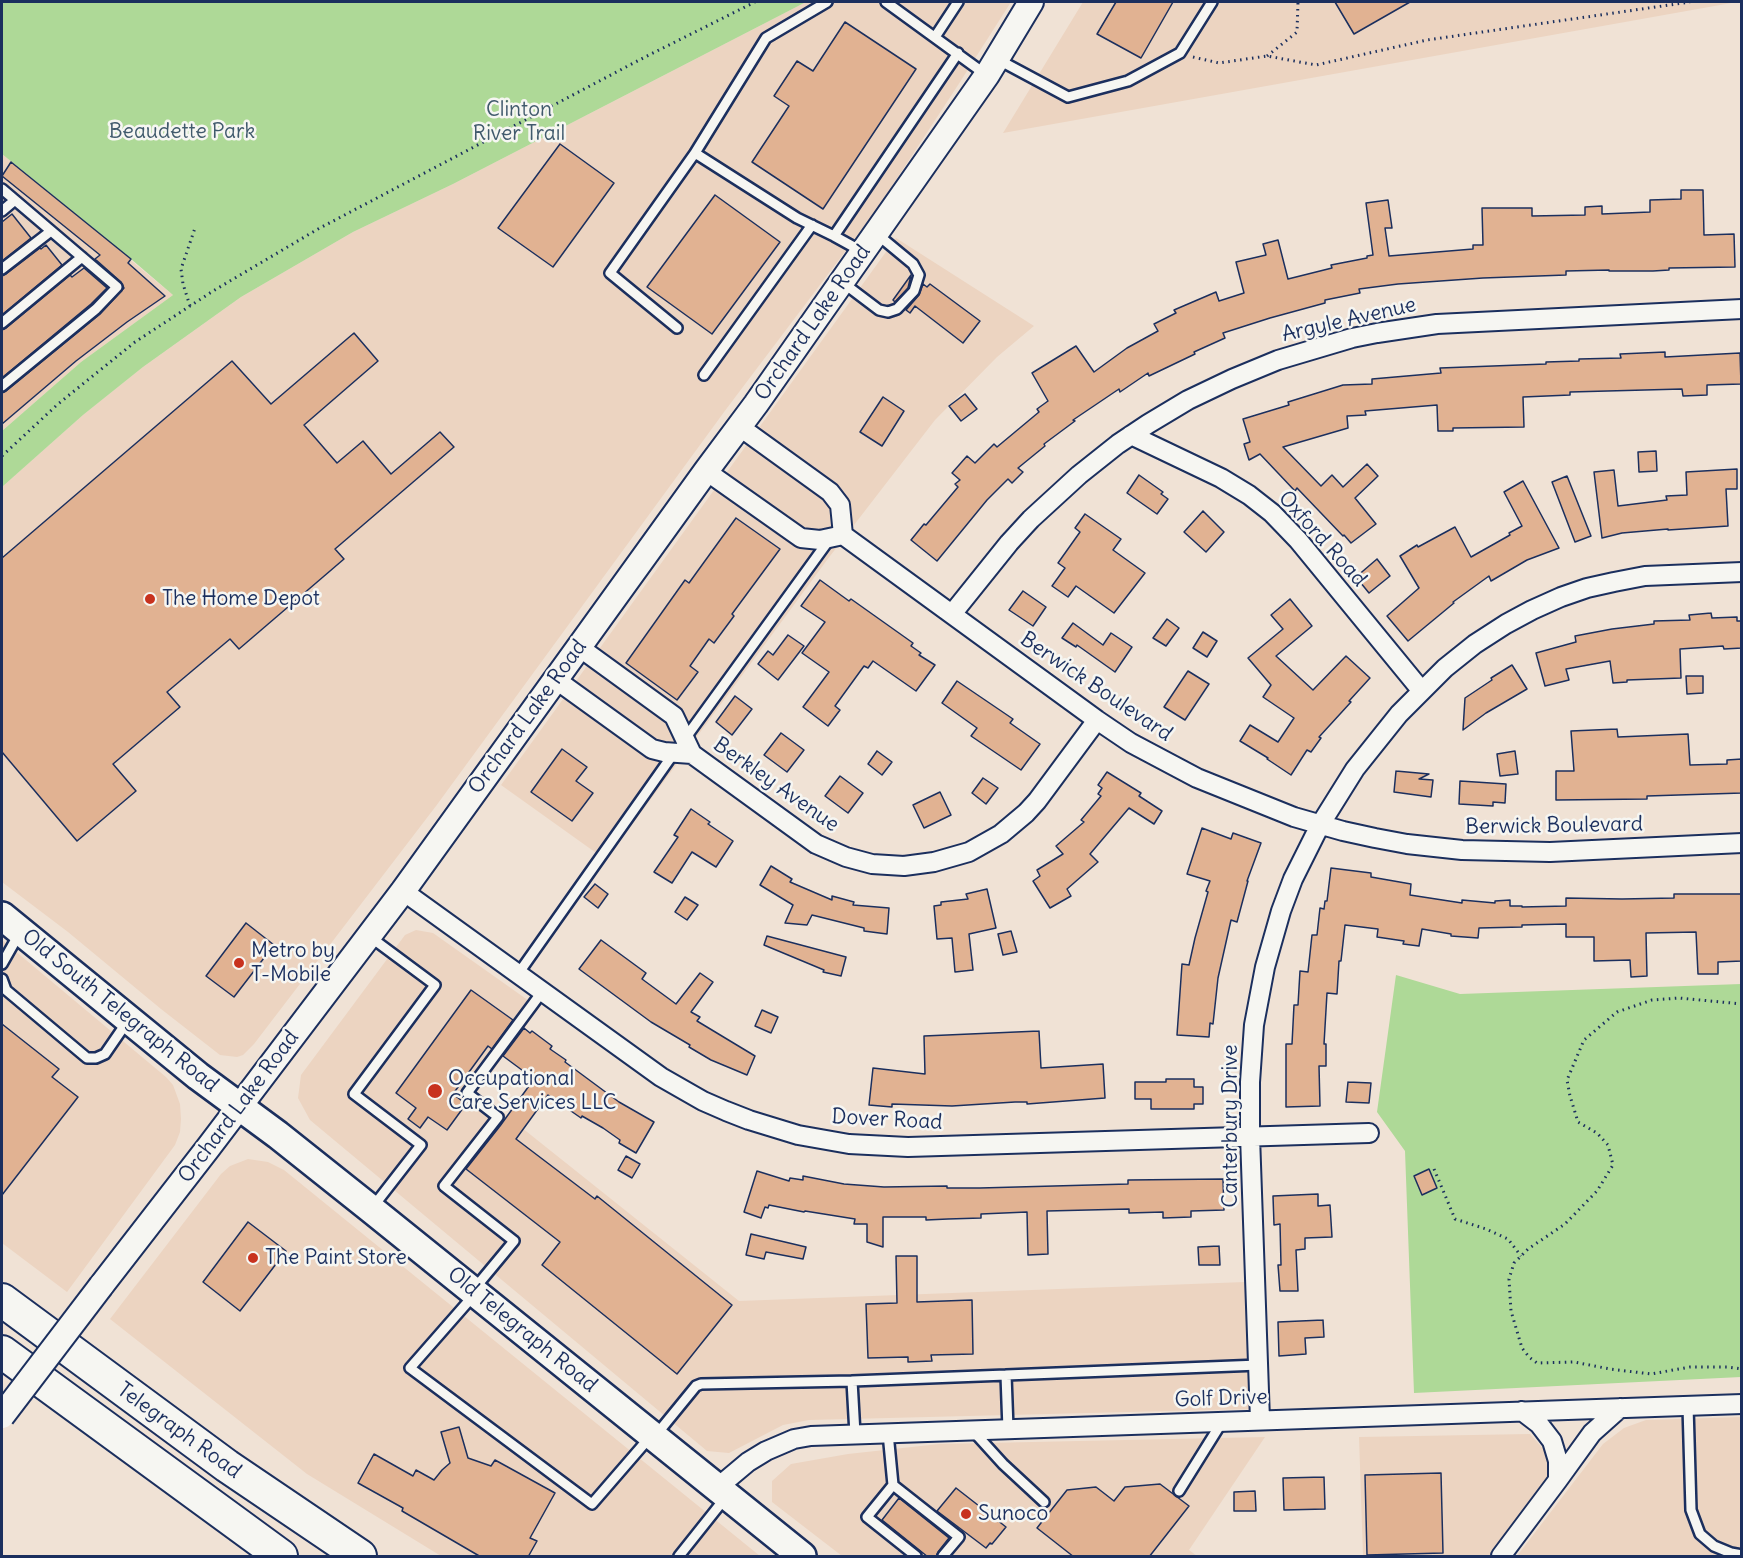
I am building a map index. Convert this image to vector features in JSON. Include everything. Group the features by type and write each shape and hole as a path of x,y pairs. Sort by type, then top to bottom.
{"highway":[{"name":"Telegraph Road","path":"2,1300 227,1467 360,1557"},
{"name":"Telegraph Road","path":"2,1352 281,1557"}],"main road":[{"name":"Orchard Lake Road","path":"2,1416 403,891 740,427 992,67 1031,2"},
{"name":"Old South Telegraph Road","path":"11,924 198,1076 240,1106"},
{"name":"Old Telegraph Road","path":"240,1106 802,1557"}],"street":[{"name":"Argyle Avenue","path":"952,614 1009,543 1031,519 1079,475 1131,435 1188,400 1278,360 1311,349 1377,333 1437,324 1742,309"},
{"path":"706,471 801,538 820,540 836,537 840,505 830,492 740,427"},
{"name":"Oxford Road","path":"1131,435 1221,478 1249,495 1272,513 1298,540 1421,690"},
{"name":"Berwick Boulevard","path":"836,537 952,614 1096,720 1149,754 1197,778 1272,809 1342,831 1407,844 1490,851 1550,852 1742,843"},
{"name":"Canterbury Drive","path":"1260,1420 1250,1136 1250,1082 1254,1025 1272,938 1285,900 1320,825 1366,754 1421,690 1489,634 1519,616 1560,597 1587,588 1645,576 1742,572"},
{"name":"Berkley Avenue","path":"579,647 674,716 684,748 802,835 831,851 872,864 919,865 952,858 986,843 1014,824 1036,801 1096,720"},
{"name":"Berkley Avenue","path":"555,679 652,749 684,748"},
{"name":"Dover Road","path":"403,891 647,1068 703,1101 765,1126 822,1140 908,1147 1369,1133"},
{"name":"Golf Drive","path":"722,1492 748,1462 786,1442 811,1436 1742,1404"},
{"path":"1501,1557 1592,1433 1620,1408"},
{"path":"1522,1411 1539,1424 1552,1441 1558,1461 1558,1480"}],"lane":[{"path":"677,328 610,273 694,153 766,38 827,2"},
{"path":"885,2 958,53 1068,97 1128,81 1180,53 1212,2"},
{"path":"935,37 958,2"},
{"path":"834,236 958,53"},
{"path":"694,153 797,218 834,236 869,243 913,264 919,275 914,291 897,309 888,312 879,310 842,282"},
{"path":"2,189 117,287 96,309 2,386"},
{"path":"2,211 15,200"},
{"path":"704,375 812,225"},
{"path":"2,269 51,231"},
{"path":"2,322 82,257"},
{"path":"518,974 836,537"},
{"path":"2,964 11,924"},
{"path":"369,936 435,986 354,1094 421,1145 371,1209"},
{"path":"2,979 6,990 87,1058 96,1058 105,1054 128,1020"},
{"path":"542,992 467,1093 498,1117 444,1186 514,1241 410,1368 592,1504 696,1386 701,1384 852,1381 1259,1365"},
{"path":"1006,1375 1008,1429"},
{"path":"852,1381 855,1434"},
{"path":"1688,1406 1691,1510 1700,1534 1714,1546 1742,1555"},
{"path":"1179,1491 1222,1422"},
{"path":"972,1430 1003,1464 1044,1502"},
{"path":"888,1433 893,1485 867,1517 915,1557"},
{"path":"893,1485 959,1537 944,1557"},
{"path":"679,1556 722,1492"}],"path":[{"path":"2,456 58,404 135,342 190,306 318,229 645,57 755,2"},
{"path":"1267,56 1297,32 1298,2"},
{"path":"1180,53 1219,63 1267,56 1316,65 1427,40 1690,2"},
{"path":"190,306 181,269 195,228"},
{"path":"1742,1004 1679,998 1652,1000 1617,1012 1584,1040 1567,1080 1570,1096 1578,1122 1598,1133 1608,1145 1612,1165 1598,1191 1565,1224 1528,1248 1514,1263 1509,1279 1511,1311 1522,1348 1529,1358 1537,1363 1574,1362 1651,1374 1690,1367 1742,1369"},
{"path":"1434,1168 1455,1220 1486,1229 1508,1239 1521,1256"}],"shaded area":[{"path":"806,2 1011,2 875,212 727,408 436,806 254,1044 243,1055 237,1057 220,1055 68,932 2,882 2,487 83,415 143,367 241,297 353,232 453,184"},
{"path":"1083,2 1737,2 1003,133"},
{"path":"2,154 173,295 81,362 2,431"},
{"path":"896,238 1034,326 997,357 935,420 827,560 606,860 501,785"},
{"path":"416,930 433,933 539,1008 477,1092 739,1301 1245,1282 1249,1409 809,1420 783,1425 729,1453 707,1451 310,1120 298,1098 301,1075 405,935"},
{"path":"2,940 166,1077 173,1085 180,1104 180,1132 175,1145 67,1292 2,1243"},
{"path":"248,1159 268,1162 284,1170 760,1556 441,1556 307,1474 110,1319 221,1174 230,1166"},
{"path":"1741,1417 1741,1556 1517,1556 1603,1444 1624,1428 1646,1420"},
{"path":"1530,1434 1547,1453 1551,1477 1490,1556 1363,1556 1359,1437"},
{"path":"1265,1437 1189,1550 1197,1556 842,1556 772,1502 772,1481 791,1464 848,1454 939,1444"}],"green space":[{"name":"Beaudette Park","path":"2,2 806,2 453,184 353,232 241,297 143,367 83,415 2,487 2,431 81,362 173,295 2,154"},
{"path":"1396,975 1460,994 1741,984 1741,1377 1414,1393 1405,1151 1377,1112"}],"building":[{"path":"1116,2 1173,2 1141,58 1097,34"},
{"path":"1335,2 1410,2 1354,34"},
{"path":"845,22 916,69 823,209 752,162 789,106 774,96 797,61 813,71"},
{"path":"560,144 614,183 553,267 498,228"},
{"path":"11,162 131,259 128,263 165,296 76,361 2,424 2,393 100,314 124,288 121,282 95,259 100,255 2,176"},
{"path":"1681,190 1703,190 1704,235 1734,234 1735,267 1669,268 1669,270 1653,271 1566,271 1566,275 1483,278 1359,289 1360,293 1325,300 1325,303 1223,333 1225,338 1149,376 1148,373 1120,392 1119,389 1073,420 1075,421 1044,444 1045,446 1018,468 1023,472 1012,483 1008,479 987,500 937,561 911,540 958,487 955,484 960,480 952,473 967,456 975,463 994,444 997,447 1039,412 1037,409 1048,401 1032,373 1076,346 1094,372 1127,348 1158,331 1154,324 1176,313 1174,310 1216,292 1219,301 1244,293 1236,262 1266,255 1263,244 1278,240 1288,279 1373,255 1366,203 1388,200 1392,228 1385,228 1389,256 1473,249 1473,245 1483,245 1482,208 1532,208 1532,216 1585,215 1585,207 1602,206 1602,214 1650,212 1650,200 1681,199"},
{"path":"715,195 780,242 712,334 647,287"},
{"path":"12,214 31,238 2,261 2,222"},
{"path":"46,245 62,265 2,315 2,276"},
{"path":"84,268 107,288 2,378 2,330 70,275 72,277"},
{"path":"911,275 908,288 895,302 893,300"},
{"path":"923,284 927,287 930,284 980,321 963,343 915,306 910,313 906,310 919,295"},
{"name":"The Home Depot","path":"354,333 378,361 304,425 337,463 363,441 391,474 440,432 454,447 335,549 344,559 239,649 230,639 167,692 180,707 113,764 136,791 77,841 2,752 2,558 232,361 271,404"},
{"path":"1665,352 1665,357 1740,353 1741,384 1707,385 1707,395 1683,396 1682,389 1570,392 1570,395 1523,397 1524,427 1453,428 1453,431 1438,431 1437,405 1365,411 1366,415 1347,416 1348,428 1283,447 1321,486 1332,475 1343,487 1367,464 1378,476 1355,498 1376,524 1351,543 1297,488 1295,491 1260,454 1249,460 1244,444 1250,442 1243,419 1343,385 1372,384 1372,379 1441,373 1440,368 1546,364 1546,362 1579,361 1579,359 1621,358 1620,354"},
{"path":"965,394 977,409 961,421 949,406"},
{"path":"883,397 904,411 882,446 860,432"},
{"path":"1656,451 1657,471 1639,472 1638,452"},
{"path":"1737,469 1737,489 1726,489 1728,526 1622,533 1602,538 1594,472 1614,470 1618,506 1667,500 1666,496 1687,495 1686,472"},
{"path":"1139,475 1163,492 1161,494 1168,499 1157,514 1127,493"},
{"path":"1567,476 1591,536 1575,542 1552,482"},
{"path":"1523,481 1559,548 1527,560 1491,581 1489,576 1453,602 1408,641 1387,616 1419,588 1400,556 1417,545 1418,547 1455,527 1471,557 1510,535 1509,533 1522,526 1504,492"},
{"path":"1203,511 1224,532 1206,552 1184,532"},
{"path":"1085,514 1121,539 1113,550 1145,573 1114,613 1076,586 1068,597 1052,586 1065,568 1058,563 1080,532 1075,528"},
{"path":"736,518 780,549 732,614 734,616 714,643 709,639 690,666 698,672 677,700 626,663 685,580 689,583"},
{"path":"1377,559 1390,576 1369,593 1356,577"},
{"path":"820,580 913,643 911,646 921,653 919,655 935,665 916,691 873,661 868,668 864,666 835,706 840,710 828,726 803,707 829,672 802,653 825,622 801,606"},
{"path":"1023,591 1046,607 1033,626 1009,610"},
{"path":"1290,599 1312,626 1276,656 1313,690 1346,656 1370,678 1319,737 1321,738 1311,752 1307,750 1291,775 1240,741 1250,725 1278,742 1294,718 1263,697 1271,685 1248,658 1283,629 1271,615"},
{"path":"1711,613 1712,618 1737,617 1737,621 1742,621 1742,648 1724,649 1723,646 1680,649 1681,678 1627,680 1627,682 1613,683 1610,661 1566,669 1569,680 1545,686 1536,653 1576,642 1575,636 1654,624 1654,621 1690,620 1689,615"},
{"path":"1167,619 1179,628 1166,646 1153,638"},
{"path":"1073,623 1103,645 1111,633 1132,647 1115,672 1077,645 1076,647 1062,638"},
{"path":"1203,632 1217,641 1207,657 1193,648"},
{"path":"788,635 804,646 778,680 758,664 768,651 773,655"},
{"path":"1512,665 1527,689 1486,713 1463,730 1465,698"},
{"path":"1188,671 1209,684 1185,720 1164,707"},
{"path":"1686,676 1703,676 1703,693 1687,694"},
{"path":"957,681 1013,719 1010,723 1040,744 1021,770 971,736 977,728 942,703"},
{"path":"735,696 752,709 732,735 716,722"},
{"path":"1617,729 1618,737 1688,734 1690,765 1727,764 1727,760 1742,759 1742,793 1647,796 1647,799 1556,800 1556,771 1574,771 1571,731"},
{"path":"781,733 804,750 787,772 764,755"},
{"path":"562,749 587,767 576,781 593,793 572,821 531,792"},
{"path":"877,751 892,762 882,775 868,764"},
{"path":"1515,751 1518,774 1500,776 1497,754"},
{"path":"1396,771 1429,774 1419,779 1433,780 1431,797 1394,792"},
{"path":"1107,772 1141,793 1139,796 1162,811 1154,824 1129,808 1090,854 1098,862 1067,889 1071,896 1050,908 1033,881 1040,876 1037,870 1063,854 1056,846 1084,822 1081,820 1101,796 1098,794 1102,788 1098,785"},
{"path":"840,776 863,793 848,813 825,796"},
{"path":"983,778 998,788 986,804 972,793"},
{"path":"1460,781 1506,784 1505,803 1493,802 1493,806 1459,804"},
{"path":"940,792 951,815 924,828 913,805"},
{"path":"691,809 733,841 716,867 692,852 672,883 654,872 678,837 674,835"},
{"path":"1202,828 1231,839 1233,833 1261,843 1247,881 1237,922 1231,920 1218,978 1213,1024 1210,1023 1209,1037 1177,1035 1182,964 1189,965 1210,881 1187,874"},
{"path":"771,866 792,879 790,882 832,900 832,896 854,902 853,905 889,908 887,934 864,931 864,928 812,915 807,925 785,923 793,905 760,885"},
{"path":"1331,868 1371,873 1371,877 1411,884 1410,895 1462,903 1462,900 1495,903 1495,901 1510,900 1510,906 1522,907 1566,906 1566,898 1674,898 1674,894 1742,894 1742,961 1718,962 1718,974 1698,974 1696,932 1646,933 1647,976 1631,977 1630,960 1594,961 1594,937 1566,937 1566,924 1479,928 1478,938 1451,936 1451,934 1422,929 1419,946 1377,937 1378,929 1345,925 1341,961 1339,961 1337,994 1327,993 1324,1044 1326,1044 1326,1066 1319,1066 1320,1106 1286,1107 1286,1044 1292,1044 1294,1005 1298,1005 1300,971 1308,972 1312,935 1317,935 1320,908 1324,909 1325,901 1327,901"},
{"path":"595,884 608,894 598,908 584,897"},
{"path":"987,889 996,928 969,934 973,970 955,972 952,938 937,939 934,906 941,905 941,902 968,899 966,894"},
{"path":"685,897 698,905 687,920 675,912"},
{"path":"246,923 274,945 234,997 206,976"},
{"path":"1011,931 1017,952 1003,955 998,934"},
{"path":"767,936 846,957 841,976 823,972 824,970 764,945"},
{"path":"601,940 646,973 642,979 676,1004 700,973 713,982 691,1012 700,1017 697,1021 755,1056 747,1075 711,1060 689,1047 690,1045 651,1022 579,969"},
{"path":"471,990 513,1020 492,1049 488,1046 453,1094 466,1104 447,1130 428,1117 420,1128 408,1119 416,1108 396,1093"},
{"path":"762,1010 778,1017 771,1033 755,1026"},
{"path":"2,1024 59,1069 52,1077 78,1097 2,1195"},
{"path":"524,1028 530,1033 532,1031 552,1046 550,1049 566,1060 565,1062 619,1102 654,1122 636,1153 619,1143 620,1140 603,1128 582,1116 581,1118 548,1095 516,1139 595,1199 597,1196 732,1305 677,1374 542,1265 560,1242 466,1169 534,1079 503,1056"},
{"path":"1039,1031 1041,1068 1103,1064 1105,1098 1027,1104 1027,1102 1015,1102 952,1106 892,1104 892,1107 869,1105 873,1068 925,1074 924,1036"},
{"path":"1166,1079 1194,1079 1194,1087 1203,1087 1203,1104 1194,1104 1194,1109 1151,1109 1151,1099 1135,1099 1135,1082 1166,1082"},
{"path":"1348,1082 1371,1083 1369,1103 1346,1102"},
{"path":"626,1156 640,1164 632,1178 618,1170"},
{"path":"1429,1169 1437,1188 1422,1195 1414,1176"},
{"path":"757,1171 789,1181 790,1178 803,1180 803,1176 844,1184 884,1187 980,1188 1128,1184 1128,1180 1223,1179 1224,1210 1191,1211 1191,1217 1163,1218 1163,1212 1129,1213 1129,1209 1047,1211 1048,1254 1028,1255 1027,1212 981,1214 981,1218 926,1220 926,1217 883,1217 883,1247 867,1242 867,1224 854,1224 855,1219 769,1205 768,1208 765,1207 761,1218 744,1212"},
{"path":"1318,1194 1318,1206 1330,1205 1332,1237 1305,1238 1305,1249 1296,1250 1298,1291 1280,1291 1278,1265 1281,1265 1280,1224 1274,1225 1273,1196"},
{"path":"248,1222 286,1251 240,1311 203,1282"},
{"path":"751,1234 806,1247 803,1259 766,1252 764,1259 746,1255"},
{"path":"1219,1246 1220,1265 1199,1265 1198,1247"},
{"path":"896,1256 917,1256 917,1302 972,1300 973,1354 931,1355 932,1361 908,1362 908,1357 868,1358 866,1304 897,1303"},
{"path":"1323,1320 1324,1337 1305,1338 1306,1354 1279,1356 1278,1322"},
{"path":"459,1427 468,1458 491,1466 495,1460 555,1493 530,1538 537,1541 528,1557 481,1557 358,1483 374,1454 413,1476 416,1470 434,1480 450,1463 441,1432"},
{"path":"1441,1473 1443,1553 1367,1555 1365,1475"},
{"path":"1324,1477 1325,1509 1284,1510 1283,1478"},
{"path":"1160,1484 1189,1506 1149,1557 1074,1557 1037,1528 1067,1490 1096,1487 1114,1501 1125,1487"},
{"path":"956,1488 1006,1527 986,1548 937,1511"},
{"path":"1255,1491 1256,1511 1234,1511 1234,1492"},
{"path":"899,1498 949,1538 936,1557 928,1557 882,1520"}],"place":[{"name":"The Home Depot","path":"150,599"},
{"name":"Metro by T-Mobile","path":"239,963"},
{"name":"Occupational Care Services LLC","path":"435,1091"},
{"name":"The Paint Store","path":"253,1258"},
{"name":"Sunoco","path":"966,1514"}],"park label":[{"name":"Clinton River Trail","path":"519,122"}]}
